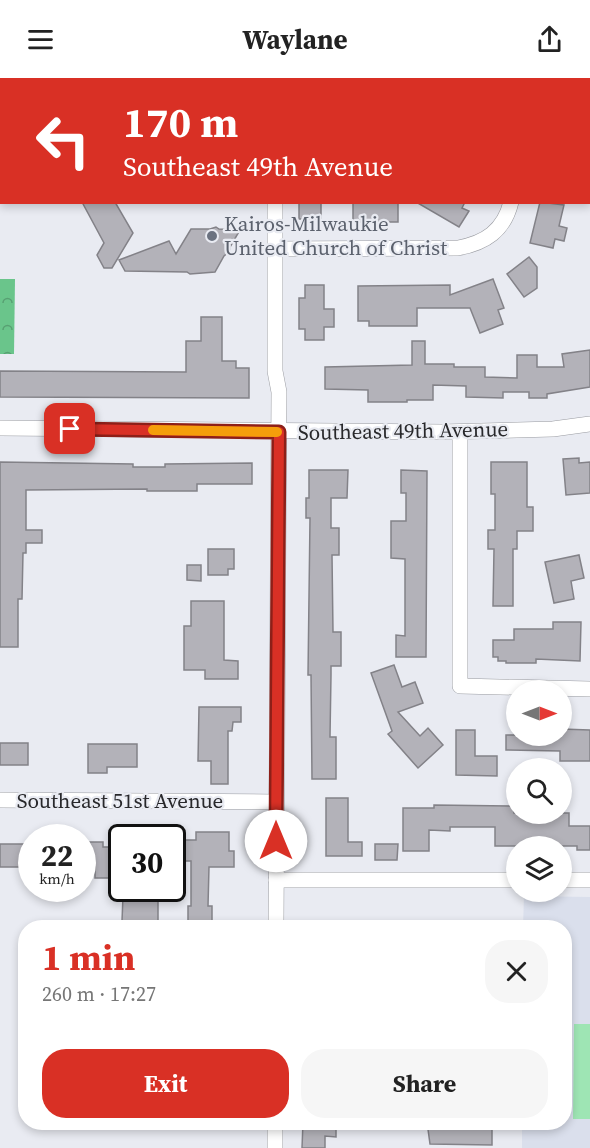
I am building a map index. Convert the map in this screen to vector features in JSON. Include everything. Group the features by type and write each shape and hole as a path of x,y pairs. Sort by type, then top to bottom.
{"street":[{"path":"274,204 274,371 279,392 276,920"},
{"path":"274,249 458,248 476,244 496,232 509,213 511,204"},
{"name":"Southeast 49th Avenue","path":"0,428 460,432 553,429 590,424"},
{"path":"460,432 460,686 590,689"},
{"name":"Southeast 51st Avenue","path":"0,800 276,802"},
{"path":"276,880 506,880"},
{"path":"572,880 590,880"},
{"path":"274,1148 275,1130"}],"shaded area":[{"path":"572,897 590,897 590,1148 522,1148 522,1130 572,1130 572,920 523,920 524,902 572,902"}],"green space":[{"path":"0,279 15,279 14,354 0,354"},
{"path":"574,1024 590,1024 590,1119 573,1119"}],"building":[{"path":"83,204 116,204 133,233 112,268 104,268 97,255 104,243"},
{"path":"299,204 321,204 321,219 299,219"},
{"path":"353,204 398,204 398,222 353,222"},
{"path":"419,204 464,204 462,208 469,211 459,227"},
{"path":"540,204 564,205 559,226 567,228 564,241 555,239 553,248 530,243"},
{"name":"Kairos-Milwaukie United Church of Christ","path":"216,227 240,230 230,251 224,256 215,272 190,274 187,272 125,271 119,260 169,241 176,254 191,229"},
{"path":"529,257 537,267 537,288 524,297 507,274"},
{"path":"493,279 504,308 498,310 503,324 480,333 470,308 417,308 417,326 369,326 369,321 358,321 358,286 450,285 450,295"},
{"path":"305,285 324,285 324,309 334,309 334,327 324,327 324,340 305,340 305,329 299,329 299,298 305,298"},
{"path":"201,317 222,317 222,361 236,361 236,368 249,368 249,398 0,397 0,371 186,372 186,341 201,341"},
{"path":"412,341 425,341 425,364 485,367 485,377 517,378 517,355 537,355 537,367 564,367 562,354 590,350 590,387 547,394 547,398 529,398 529,392 503,392 503,398 466,397 466,386 433,385 433,400 407,400 407,402 368,402 368,390 325,389 325,367 412,365"},
{"path":"579,458 579,463 590,462 590,493 566,495 563,459"},
{"path":"0,462 133,464 133,467 165,467 165,464 252,463 252,484 197,484 197,491 26,490 26,530 42,530 42,543 26,543 26,553 23,553 22,599 18,599 18,647 0,647"},
{"path":"491,462 527,462 527,507 533,507 533,531 517,531 517,549 513,549 513,606 493,606 494,549 488,549 488,530 495,530 495,494 491,494"},
{"path":"309,470 348,470 347,498 331,498 331,528 339,528 339,555 332,555 333,632 341,632 341,666 331,666 330,737 336,737 336,779 312,779 311,675 308,675 310,518 306,518"},
{"path":"401,470 427,471 426,657 396,657 396,635 405,636 405,559 391,558 391,521 406,521 406,493 401,493"},
{"path":"208,549 234,549 234,569 228,569 228,575 208,575"},
{"path":"579,555 584,578 571,581 574,599 554,603 545,562"},
{"path":"187,565 201,565 201,581 187,580"},
{"path":"191,601 224,601 224,660 238,661 238,679 205,679 205,670 184,670 184,626 191,626"},
{"path":"553,622 581,622 580,661 536,659 536,663 506,663 506,661 498,661 498,657 493,657 493,640 514,640 514,629 553,629"},
{"path":"394,665 402,687 415,682 423,703 398,712 420,736 428,728 443,745 418,768 388,734 392,731 371,673"},
{"path":"199,707 241,707 241,722 233,722 232,731 228,731 228,784 211,784 211,761 198,761"},
{"path":"572,729 590,730 590,761 560,758 560,751 506,750 506,746 572,746"},
{"path":"456,730 475,730 475,756 497,756 497,776 456,775"},
{"path":"0,743 28,743 28,765 0,765"},
{"path":"88,744 137,744 137,767 107,767 107,773 88,773"},
{"path":"326,798 348,798 348,842 362,842 362,856 326,856"},
{"path":"434,805 506,806 506,824 590,826 590,850 577,850 577,846 572,846 572,836 506,836 506,846 495,846 495,827 450,827 450,831 429,830 429,851 403,851 403,808 434,808"},
{"path":"196,832 229,832 229,851 234,851 234,867 209,867 208,906 212,906 212,920 188,920 188,906 191,906 191,861 186,861 186,840 196,840"},
{"path":"96,842 103,842 103,847 108,847 108,878 96,878"},
{"path":"0,844 18,844 18,867 0,867"},
{"path":"375,844 398,844 397,860 375,860"},
{"path":"123,902 158,902 158,920 122,920"},
{"path":"303,1130 336,1130 336,1137 325,1136 325,1148 302,1148"},
{"path":"428,1130 492,1130 492,1145 430,1144"}],"slow traffic":[{"path":"153,430 277,432"}],"place":[{"name":"Kairos-Milwaukie United Church of Christ","path":"212,236"}],"route":[{"path":"70,429 279,432 276,841"}]}
